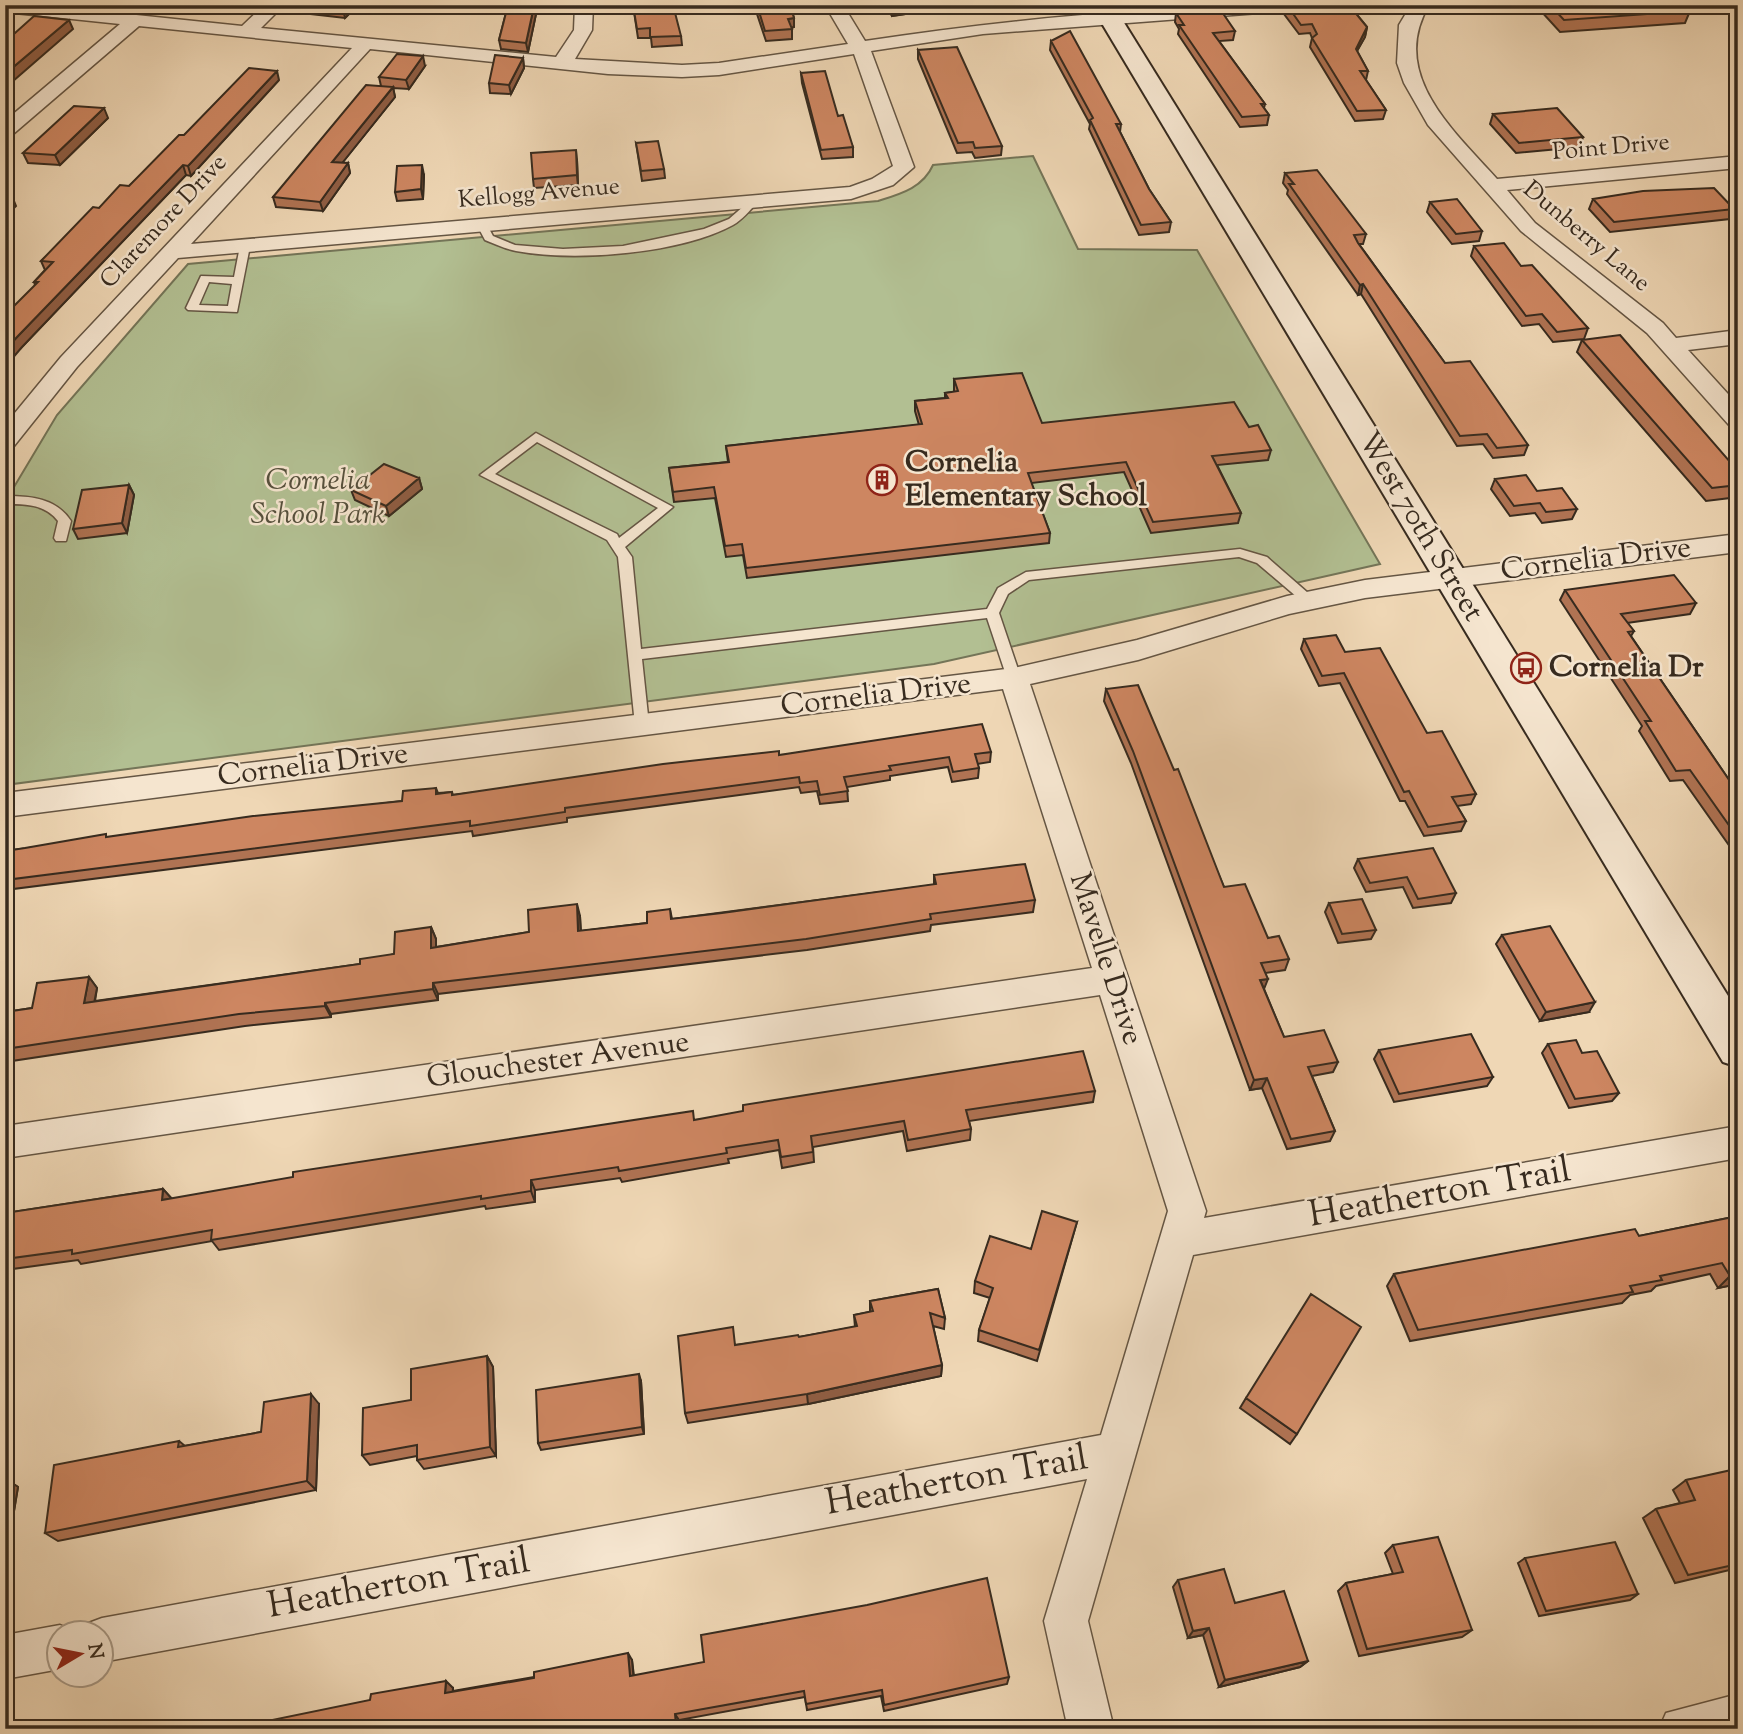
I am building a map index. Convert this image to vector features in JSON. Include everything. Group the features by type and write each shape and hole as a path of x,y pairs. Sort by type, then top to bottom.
{"street":[{"path":"247,31 275,5"},
{"path":"561,63 580,42 585,30 584,5"},
{"path":"834,5 861,47"},
{"path":"16,7 561,63 682,71 719,69 1107,12 1297,5"},
{"name":"Dunberry Lane","path":"1420,5 1408,25 1406,63 1413,83 1435,121 1489,186 1528,227 1672,345 1738,420"},
{"name":"West 70th Street","path":"1107,12 1738,1049"},
{"path":"5,131 135,20"},
{"name":"Claremore Drive","path":"5,441 69,362 366,43"},
{"name":"Kellogg Avenue","path":"171,252 850,192 891,179 904,167 861,47"},
{"name":"Point Drive","path":"1489,186 1738,162"},
{"path":"1672,345 1738,337"},
{"name":"Cornelia Drive","path":"5,805 1014,678 1138,650 1310,600 1738,542"},
{"name":"Mavelle Drive","path":"1014,678 1187,1210 1176,1240"},
{"name":"Glouchester Avenue","path":"5,1142 1111,979"},
{"name":"Heatherton Trail","path":"116,1637 1115,1453 1176,1240 1738,1142"},
{"path":"1091,1729 1066,1621 1115,1453"},
{"path":"5,1657 46,1650"},
{"path":"1682,1729 1738,1717"}],"lane":[{"path":"482,225 489,238 514,248 603,251 654,245 696,235 730,222 753,201"},
{"path":"238,281 245,246"},
{"path":"620,545 667,507 536,436 486,475 612,537 620,545 625,557 642,725"},
{"path":"5,500 31,500 58,509 65,521 61,538"},
{"path":"1014,678 992,613 1003,590 1026,576 1240,553 1262,559 1310,600"},
{"path":"635,655 992,613"}],"green space":[{"name":"Cornelia School Park","path":"1033,156 1078,249 1197,250 1380,564 934,664 5,785 5,502 57,415 188,264 878,201 917,185 933,165"}],"building":[{"path":"310,5 346,5 343,9"},
{"path":"508,5 539,5 534,6 526,43 499,40"},
{"path":"633,5 673,5 681,36 650,37 650,28 637,29"},
{"path":"757,5 790,5 794,18 788,19 792,29 765,31"},
{"path":"1287,5 1349,5 1367,27 1356,49 1368,71 1360,71 1386,110 1357,111 1312,38 1317,34 1312,24 1301,25"},
{"path":"1550,5 1683,5 1690,11 1564,20"},
{"path":"1220,9 1235,31 1213,33 1265,104 1261,104 1269,115 1242,117 1179,25 1184,25 1176,13"},
{"path":"34,16 69,20 5,74 5,42"},
{"path":"1070,31 1121,124 1116,124 1149,189 1171,222 1141,225 1090,120 1093,118 1051,41"},
{"path":"957,47 1002,146 975,148 973,142 958,143 918,50"},
{"path":"397,54 423,56 406,80 379,77"},
{"path":"495,55 523,58 509,85 489,83"},
{"path":"249,68 277,71 188,166 183,165 5,350 5,315 38,282 34,282 53,262 41,261 93,207 99,208 120,185 129,186 179,135 184,135"},
{"path":"825,71 838,116 843,115 853,147 821,150 801,73"},
{"path":"366,85 393,87 332,162 348,163 320,202 273,197"},
{"path":"74,106 104,108 55,155 23,153"},
{"path":"1557,108 1583,137 1519,143 1493,114"},
{"path":"658,141 664,169 641,171 636,143"},
{"path":"576,150 577,175 533,179 531,153"},
{"path":"422,165 421,189 395,192 397,166"},
{"path":"1317,170 1366,234 1354,235 1358,243 1445,363 1470,361 1528,445 1497,448 1487,434 1460,436 1363,284 1360,285 1289,184 1294,184 1285,173"},
{"path":"1714,188 1734,209 1614,222 1593,199 1643,191"},
{"path":"1457,199 1482,231 1456,234 1430,202"},
{"path":"1504,243 1521,266 1532,265 1588,328 1557,332 1542,314 1526,316 1474,246"},
{"path":"1620,335 1738,471 1738,485 1712,488 1582,340"},
{"name":"Cornelia Elementary School","path":"1022,373 1042,423 1234,402 1249,427 1258,425 1271,450 1212,456 1241,513 1153,522 1126,462 1028,473 1050,533 746,568 742,544 725,546 714,487 673,492 669,468 729,462 726,446 922,424 915,401 948,398 945,393 958,391 954,379"},
{"path":"384,464 419,478 386,506 351,490"},
{"path":"1526,475 1537,491 1562,488 1577,509 1546,512 1540,503 1514,506 1495,479"},
{"path":"129,485 122,523 73,529 82,490"},
{"path":"1674,575 1696,603 1621,614 1634,631 1628,632 1738,793 1738,838 1690,770 1676,771 1645,721 1651,721 1565,590"},
{"path":"1336,635 1345,652 1380,648 1427,733 1442,731 1476,794 1452,797 1466,821 1428,827 1409,791 1404,792 1344,673 1322,676 1304,639"},
{"path":"1138,685 1174,770 1178,769 1224,887 1245,884 1268,938 1279,936 1289,959 1261,963 1268,979 1260,980 1284,1037 1324,1030 1338,1062 1308,1067 1335,1131 1291,1139 1267,1078 1254,1080 1133,751 1106,689"},
{"path":"982,724 991,752 975,754 979,768 953,772 949,757 889,766 891,770 844,777 848,791 820,795 817,781 800,783 799,777 565,808 565,812 470,826 470,821 5,880 5,851 106,834 106,837 253,816 402,801 403,791 436,788 436,794 452,792 452,795 663,764 779,751 779,755"},
{"path":"1433,848 1456,893 1418,899 1407,877 1370,883 1358,859"},
{"path":"1025,864 1035,900 930,914 931,919 806,939 433,983 433,989 325,1003 325,1006 239,1014 5,1049 5,1012 32,1008 37,983 89,977 84,1003 360,964 360,959 394,954 395,932 431,927 431,948 529,932 528,910 577,904 578,931 647,923 647,912 670,909 671,919 722,913 936,884 934,875"},
{"path":"1362,899 1376,930 1342,934 1329,903"},
{"path":"1550,926 1595,1002 1546,1012 1502,935"},
{"path":"1471,1034 1493,1077 1399,1094 1379,1050"},
{"path":"1576,1040 1582,1053 1597,1051 1619,1093 1575,1099 1548,1044"},
{"path":"1083,1051 1095,1091 966,1110 971,1129 908,1140 904,1121 811,1136 813,1152 781,1157 778,1140 726,1148 727,1153 619,1171 618,1167 531,1180 531,1191 481,1199 481,1196 211,1240 212,1230 72,1254 72,1250 5,1259 5,1213 163,1189 162,1200 293,1177 293,1172 693,1111 694,1120 743,1111 743,1105"},
{"path":"1042,1211 1077,1222 1039,1350 979,1330 993,1288 975,1281 990,1236 1031,1249"},
{"path":"1738,1216 1738,1275 1730,1276 1722,1263 1660,1276 1662,1280 1630,1286 1633,1292 1418,1330 1394,1274 1635,1229 1639,1236"},
{"path":"938,1289 945,1318 930,1313 942,1365 807,1394 685,1413 678,1336 733,1327 735,1345 798,1335 799,1337 857,1326 854,1315 873,1311 870,1301"},
{"path":"1311,1294 1361,1327 1297,1434 1246,1398"},
{"path":"487,1356 490,1447 417,1460 417,1445 362,1455 363,1408 411,1400 411,1369"},
{"path":"639,1374 642,1427 538,1443 536,1390"},
{"path":"311,1394 307,1481 45,1533 54,1465 179,1441 178,1447 261,1432 264,1402"},
{"path":"1736,1469 1738,1564 1688,1575 1656,1509 1695,1500 1686,1480"},
{"path":"9,1481 5,1502 5,1482"},
{"path":"1438,1537 1472,1630 1367,1649 1346,1583 1403,1572 1393,1545"},
{"path":"1615,1542 1638,1594 1546,1611 1525,1558"},
{"path":"1224,1569 1235,1603 1284,1591 1308,1661 1225,1680 1209,1628 1193,1631 1178,1580"},
{"path":"987,1578 1009,1677 884,1705 882,1690 806,1704 804,1691 675,1714 676,1725 658,1729 228,1729 370,1700 371,1694 446,1681 445,1693 534,1678 534,1672 628,1653 630,1676 704,1662 701,1635 867,1605"}],"place":[{"name":"Cornelia Elementary School","path":"882,480"},
{"name":"Cornelia Dr","path":"1526,668"}]}
